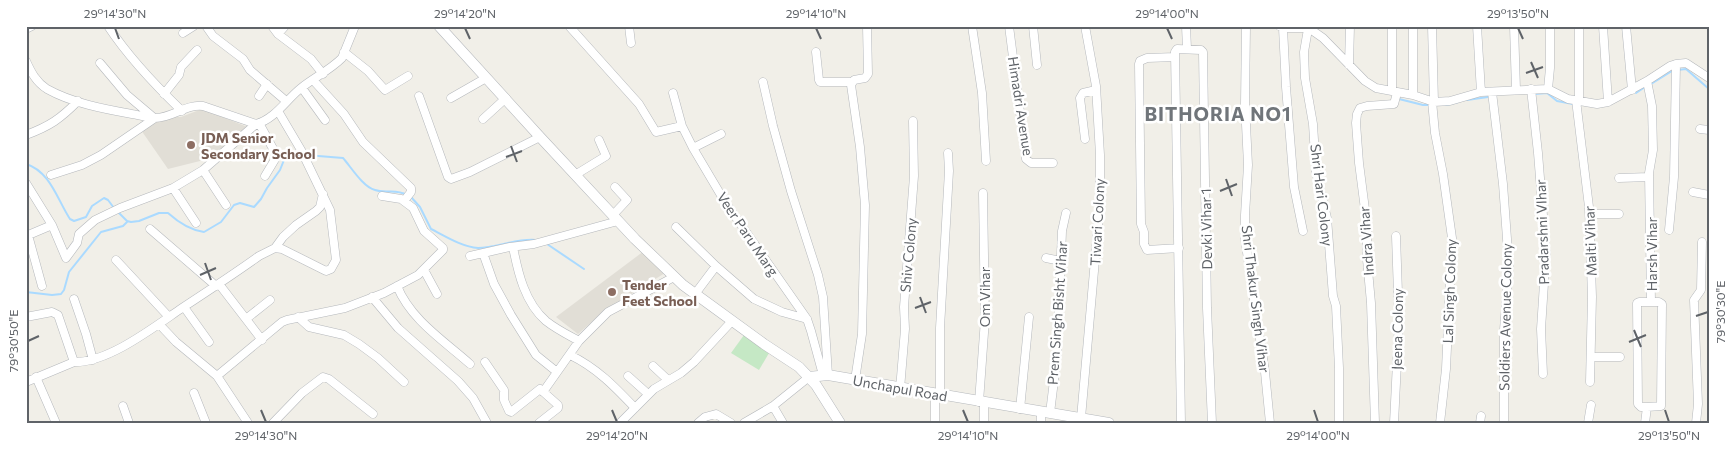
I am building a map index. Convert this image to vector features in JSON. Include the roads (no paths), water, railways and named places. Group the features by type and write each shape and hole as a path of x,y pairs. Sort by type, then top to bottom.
{"street":[{"path":"26,29 32,26"},
{"path":"108,26 126,52 182,111"},
{"path":"183,33 194,26"},
{"path":"206,26 213,36 243,59 250,70 286,101"},
{"path":"272,26 278,34 310,59 323,74"},
{"path":"278,34 285,26"},
{"path":"26,182 52,225 66,258 77,243 79,234 95,220 117,209 173,188 203,170 258,124 278,111 286,101 342,58 355,26"},
{"path":"440,26 615,218 674,277 732,321 799,367 816,385 840,423"},
{"path":"569,26 639,104 656,132 682,126"},
{"path":"629,26 631,43"},
{"path":"816,52 820,82 852,82 867,77 867,26"},
{"path":"972,26 982,93 986,161"},
{"name":"Himadri Avenue","path":"1009,26 1026,159 1031,163 1053,163"},
{"path":"1033,26 1037,65"},
{"name":"Tiwari Colony","path":"1081,418 1100,203 1100,154 1096,90 1085,26"},
{"path":"1181,423 1175,57 1176,50 1186,49 1186,26"},
{"name":"Shri Thakur Singh Vihar","path":"1246,26 1245,104 1248,165 1245,215 1246,239 1270,423"},
{"path":"1349,65 1350,26"},
{"path":"1392,26 1396,95"},
{"path":"1413,95 1414,26"},
{"name":"Lal Singh Colony","path":"1432,26 1434,132 1443,174 1452,238 1448,346 1440,423"},
{"path":"1477,26 1481,92"},
{"path":"1514,26 1516,90"},
{"path":"1548,89 1550,26"},
{"name":"Malti Vihar","path":"1579,26 1578,100 1590,214 1592,298 1590,382"},
{"path":"1603,26 1608,102"},
{"path":"1626,26 1632,90"},
{"path":"1302,231 1294,187 1281,27 1306,28 1322,38 1370,85 1396,95 1413,95 1432,103 1450,101 1481,92 1548,89 1568,99 1598,104 1608,102 1632,90 1648,85 1670,66 1676,68 1686,63 1709,78"},
{"name":"Shri Hari Colony","path":"1306,28 1304,52 1305,78 1313,124 1316,172 1327,218 1336,306 1339,423"},
{"name":"Devki Vihar 1","path":"1186,49 1201,50 1203,52 1207,308 1212,423"},
{"path":"164,94 179,75 181,67 197,50"},
{"path":"344,52 368,71 385,90 408,76"},
{"path":"1175,57 1147,58 1140,61 1139,64 1141,224 1144,232 1144,244 1147,250 1179,248"},
{"path":"26,61 30,78 46,88 101,108 155,118"},
{"path":"100,63 127,95 155,118"},
{"path":"1669,230 1674,177 1676,68"},
{"path":"451,98 486,78"},
{"path":"313,80 344,114 363,142 411,188 407,198"},
{"path":"763,82 772,126 818,275 823,298 826,375"},
{"path":"852,82 865,205 862,334 855,380"},
{"path":"259,96 267,84"},
{"name":"Harsh Vihar","path":"1647,407 1641,407 1638,404 1637,303 1651,302 1649,178 1653,150 1652,106 1648,85"},
{"path":"302,88 326,120"},
{"name":"Pradarshni VIhar","path":"1531,89 1546,253 1541,329 1543,374"},
{"path":"1085,139 1080,98 1083,93 1096,90"},
{"name":"Soldiers Avenue Colony","path":"1492,92 1503,184 1509,266 1504,330 1504,423"},
{"name":"Veer Paru Marg","path":"673,94 682,126 725,202 807,319 826,375"},
{"name":"Indra Vihar","path":"1375,423 1367,225 1356,123 1357,114 1362,106 1394,104 1396,95"},
{"path":"420,96 448,177 451,179 470,172 540,137"},
{"path":"483,119 506,98"},
{"path":"26,135 52,124 78,101"},
{"path":"51,175 82,165 101,155 155,118 190,107 203,106 258,124 277,156 266,176"},
{"path":"275,248 282,249 326,271 331,269 336,260 332,217 301,150 278,111"},
{"name":"Shiv Colony","path":"900,389 914,176 913,121"},
{"path":"1700,128 1709,130"},
{"path":"693,148 721,134"},
{"path":"575,174 606,156 600,140"},
{"path":"935,423 949,171 948,153"},
{"path":"203,170 226,205"},
{"path":"1619,178 1649,178"},
{"path":"470,256 539,243 615,218 627,200 615,186"},
{"path":"173,188 196,223"},
{"path":"1693,192 1709,195"},
{"name":"Om Vihar","path":"982,193 985,320 982,402 984,423"},
{"path":"26,382 74,362 92,360 131,342 259,256 275,248 283,237 296,225 320,207 323,194"},
{"path":"382,196 407,198"},
{"path":"217,376 282,322 345,308 397,286 424,270 444,249 424,231 416,212 407,198"},
{"name":"Prem Singh Bisht Vihar","path":"1041,423 1046,412 1057,356 1062,231 1066,213"},
{"path":"1590,214 1619,214"},
{"path":"42,286 27,235 52,225"},
{"path":"676,227 716,266 754,299 782,312 807,319"},
{"path":"150,230 218,285 262,340"},
{"name":"Jeena Colony","path":"1394,423 1399,322 1396,236"},
{"path":"1696,423 1698,404 1694,300 1705,290 1702,242"},
{"path":"513,247 519,276 534,307 547,322 579,341"},
{"path":"483,253 494,284 511,315 536,355 557,372"},
{"path":"1046,258 1061,261"},
{"path":"116,260 169,317"},
{"path":"695,294 716,266"},
{"path":"424,270 437,294"},
{"path":"543,392 579,341 608,312 674,277"},
{"path":"397,286 411,311 470,364"},
{"path":"372,298 398,328 458,381 473,398 487,423"},
{"path":"74,299 86,334 92,360"},
{"path":"246,319 270,300"},
{"path":"1644,423 1647,407 1661,406 1662,304 1651,302"},
{"path":"184,307 210,342"},
{"path":"26,317 55,313 74,362"},
{"path":"298,317 309,327 344,335 360,344 404,382"},
{"path":"1020,409 1029,317"},
{"path":"620,423 648,394 681,373 694,362 732,321"},
{"path":"159,324 176,342 217,376 248,423"},
{"path":"570,355 601,374 635,408"},
{"path":"1591,357 1620,357"},
{"path":"485,362 504,390 504,400 509,412 539,390 558,407 539,423"},
{"path":"653,366 668,380"},
{"name":"Unchapul Road","path":"809,377 826,375 1108,423"},
{"path":"628,376 648,394"},
{"path":"36,377 56,423"},
{"path":"273,423 302,394 323,377 329,379 373,414"},
{"path":"749,421 773,406 809,377"},
{"path":"194,393 206,423"},
{"path":"1588,423 1591,405"},
{"path":"123,406 128,423"},
{"path":"773,406 783,423"},
{"path":"698,423 705,417 716,414 731,423"}],"waterway":[{"path":"1677,70 1686,69 1709,89"},
{"path":"1651,84 1672,71"},
{"path":"1636,93 1645,87"},
{"path":"1535,94 1547,93 1557,101 1573,104"},
{"path":"1467,100 1488,97"},
{"path":"1399,99 1431,105"},
{"path":"1446,105 1458,102"},
{"path":"117,211 127,221 131,222 159,213 168,213 184,225 204,232 221,222 234,205 240,203 254,207 280,170 284,160 288,157 302,155"},
{"path":"306,155 343,158 362,181 371,188 407,195"},
{"path":"26,164 41,173 47,180 70,219 74,221 86,217 92,206 104,198 114,208"},
{"path":"411,197 420,207 431,229 466,246 485,248 521,240 536,240"},
{"path":"26,292 52,295 61,294 69,272 101,232 123,226 127,222"},
{"path":"547,244 584,269"}],"place":[{"name":"JDM Senior Secondary School","path":"191,145"},
{"name":"Tender Feet School","path":"612,292"}],"district":[{"name":"BITHORIA NO1","path":"1218,113"}]}
